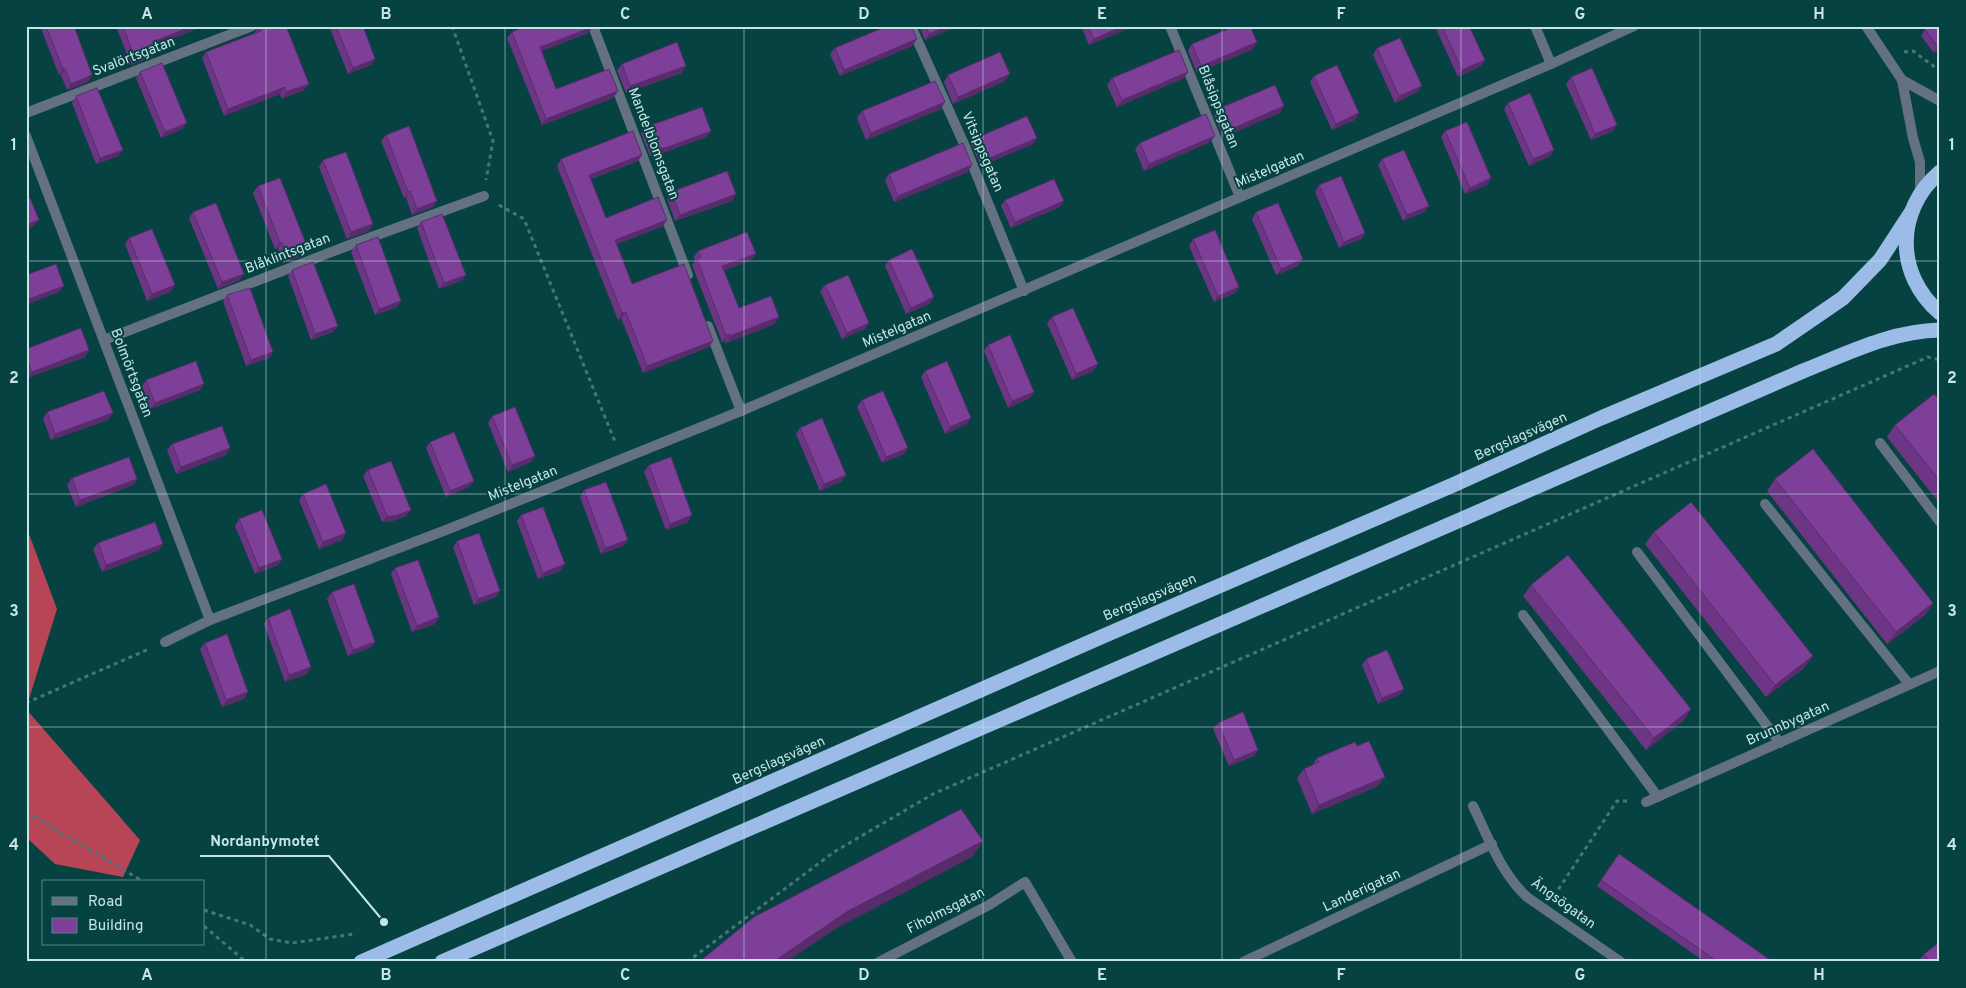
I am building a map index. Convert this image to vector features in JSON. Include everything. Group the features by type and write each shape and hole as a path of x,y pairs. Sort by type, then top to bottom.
{"highway":[{"path":"1940,172 1920,194 1912,211 1905,244 1910,273 1923,296 1940,313"},
{"name":"Bergslagsvägen","path":"361,962 1108,634 1453,485 1601,418 1776,344 1843,298 1880,260 1912,211"},
{"path":"442,962 1803,371 1886,338 1921,330 1940,330"}],"street":[{"name":"Svalörtsgatan","path":"26,113 252,26"},
{"name":"Mandelblomsgatan","path":"593,26 692,287"},
{"name":"Vitsippsgatan","path":"911,26 964,144 1024,290"},
{"name":"Blåsippsgatan","path":"1170,26 1240,197"},
{"path":"1535,26 1551,64"},
{"name":"Mistelgatan","path":"165,642 210,620 446,530 741,411 1551,64 1634,26"},
{"path":"1866,26 1902,80 1913,138 1920,162 1920,194"},
{"path":"1902,80 1940,101"},
{"name":"Bolmörtsgatan","path":"26,136 210,620"},
{"name":"Blåklintsgatan","path":"104,340 347,246 484,196"},
{"path":"703,313 741,411"},
{"path":"1880,443 1940,522"},
{"path":"1765,504 1909,684"},
{"path":"1637,552 1780,743"},
{"path":"1523,615 1658,797"},
{"name":"Brunnbygatan","path":"1646,802 1940,670"},
{"name":"Ängsögatan","path":"1473,806 1507,874 1515,885 1621,962"},
{"name":"Landerigatan","path":"1243,962 1492,844"},
{"name":"Fiholmsgatan","path":"879,962 989,905 1025,882 1072,962"}],"path":[{"path":"452,26 493,141 484,196 524,219 622,459"},
{"path":"1886,55 1913,51 1940,71"},
{"path":"687,962 834,852 932,794 1928,357 1940,360"},
{"path":"26,702 165,642"},
{"path":"1546,909 1617,801 1646,802"},
{"path":"26,812 141,880"},
{"path":"205,910 250,925 270,939 292,943 354,934"},
{"path":"205,927 246,962"}],"shaded area":[{"path":"26,526 57,609 26,709"},
{"path":"26,709 140,840 123,877 55,864 26,837"}],"building":[{"path":"46,26 74,26 92,75 71,84"},
{"path":"123,26 192,26 153,42 157,51 135,59"},
{"path":"260,26 286,26 309,84 286,92 285,87 228,109 206,52 261,31"},
{"path":"336,26 363,26 375,59 353,68"},
{"path":"526,26 593,26 540,47 556,89 609,69 618,91 546,119 512,32"},
{"path":"887,26 911,26 917,39 844,70 835,48"},
{"path":"926,26 947,26 929,34"},
{"path":"1088,26 1123,26 1094,39"},
{"path":"1235,26 1250,26 1257,42 1201,66 1192,44"},
{"path":"1442,26 1469,26 1485,60 1462,70"},
{"path":"1929,26 1940,26 1940,46 1938,47 1925,29"},
{"path":"1400,38 1422,86 1399,96 1377,48"},
{"path":"677,42 686,66 630,86 622,64"},
{"path":"1179,50 1188,72 1122,100 1112,78"},
{"path":"1000,52 1010,74 958,97 948,75"},
{"path":"162,63 187,123 165,132 140,72"},
{"path":"1337,65 1359,113 1336,124 1314,76"},
{"path":"1592,68 1617,125 1595,134 1571,77"},
{"path":"935,81 945,102 871,133 862,111"},
{"path":"1275,85 1284,106 1227,131 1218,109"},
{"path":"97,88 123,150 100,158 76,96"},
{"path":"1530,93 1554,150 1533,159 1508,103"},
{"path":"702,107 711,131 655,150 646,127"},
{"path":"1206,114 1215,136 1149,164 1140,143"},
{"path":"1027,116 1037,138 985,160 976,138"},
{"path":"1467,122 1491,178 1470,188 1445,131"},
{"path":"409,126 437,201 417,209 410,191 408,192 386,135"},
{"path":"633,131 642,155 589,175 606,218 658,197 667,220 615,240 632,284 684,264 713,341 647,366 626,312 622,313 561,159"},
{"path":"963,143 972,165 898,196 889,174"},
{"path":"1404,150 1429,206 1407,215 1382,159"},
{"path":"346,152 373,224 351,232 323,160"},
{"path":"727,171 736,194 680,215 671,192"},
{"path":"1341,176 1365,233 1344,242 1319,185"},
{"path":"280,178 308,249 287,257 258,186"},
{"path":"1054,179 1064,201 1015,222 1005,200"},
{"path":"30,198 39,220 26,225 26,200"},
{"path":"216,203 244,274 222,282 193,212"},
{"path":"1278,203 1303,259 1281,269 1256,212"},
{"path":"442,214 466,275 444,283 421,222"},
{"path":"152,229 175,285 152,294 129,238"},
{"path":"1215,230 1239,287 1218,296 1193,239"},
{"path":"747,232 756,254 722,266 739,308 771,296 779,317 726,336 697,259 701,257 698,251"},
{"path":"378,237 401,301 379,309 356,245"},
{"path":"912,249 934,297 911,308 889,260"},
{"path":"313,262 338,326 315,334 292,270"},
{"path":"56,264 64,286 26,300 26,275"},
{"path":"848,275 869,323 847,333 825,285"},
{"path":"250,288 273,352 251,360 227,295"},
{"path":"1073,308 1098,364 1076,374 1052,317"},
{"path":"81,328 89,350 32,372 26,357 26,349"},
{"path":"1010,335 1034,392 1012,401 988,345"},
{"path":"196,361 204,384 155,403 146,380"},
{"path":"947,361 971,418 950,427 925,371"},
{"path":"104,391 113,413 55,434 47,412"},
{"path":"883,391 908,448 886,457 862,400"},
{"path":"1934,394 1940,401 1940,481 1895,425"},
{"path":"515,407 535,456 512,465 492,416"},
{"path":"822,418 846,475 824,484 800,428"},
{"path":"222,426 230,448 181,467 172,444"},
{"path":"454,432 474,481 450,491 430,442"},
{"path":"1813,449 1933,603 1896,632 1775,479"},
{"path":"129,457 137,479 80,500 72,478"},
{"path":"671,457 692,515 670,524 649,465"},
{"path":"391,461 411,510 395,516 387,516 368,470"},
{"path":"606,482 628,540 605,548 584,490"},
{"path":"326,484 346,533 323,542 303,494"},
{"path":"1691,502 1813,656 1775,685 1654,532"},
{"path":"543,507 565,564 543,573 521,515"},
{"path":"262,510 282,559 259,568 239,519"},
{"path":"155,522 163,544 106,565 98,543"},
{"path":"479,533 500,591 478,599 457,541"},
{"path":"1568,555 1691,709 1654,738 1531,585"},
{"path":"418,560 439,617 417,626 395,568"},
{"path":"354,584 375,642 353,650 332,592"},
{"path":"290,609 311,667 289,675 268,618"},
{"path":"227,634 248,692 226,700 205,643"},
{"path":"1387,650 1404,689 1382,698 1366,659"},
{"path":"1243,712 1258,750 1234,760 1218,723"},
{"path":"1369,741 1385,777 1319,805 1304,769 1319,762 1317,758 1355,742 1357,746"},
{"path":"961,809 983,841 848,911 773,962 699,962 754,917"},
{"path":"1619,854 1773,962 1718,962 1601,880"},
{"path":"1940,942 1940,962 1930,962 1924,954"}],"place":[{"name":"Nordanbymotet","path":"384,922"}]}
